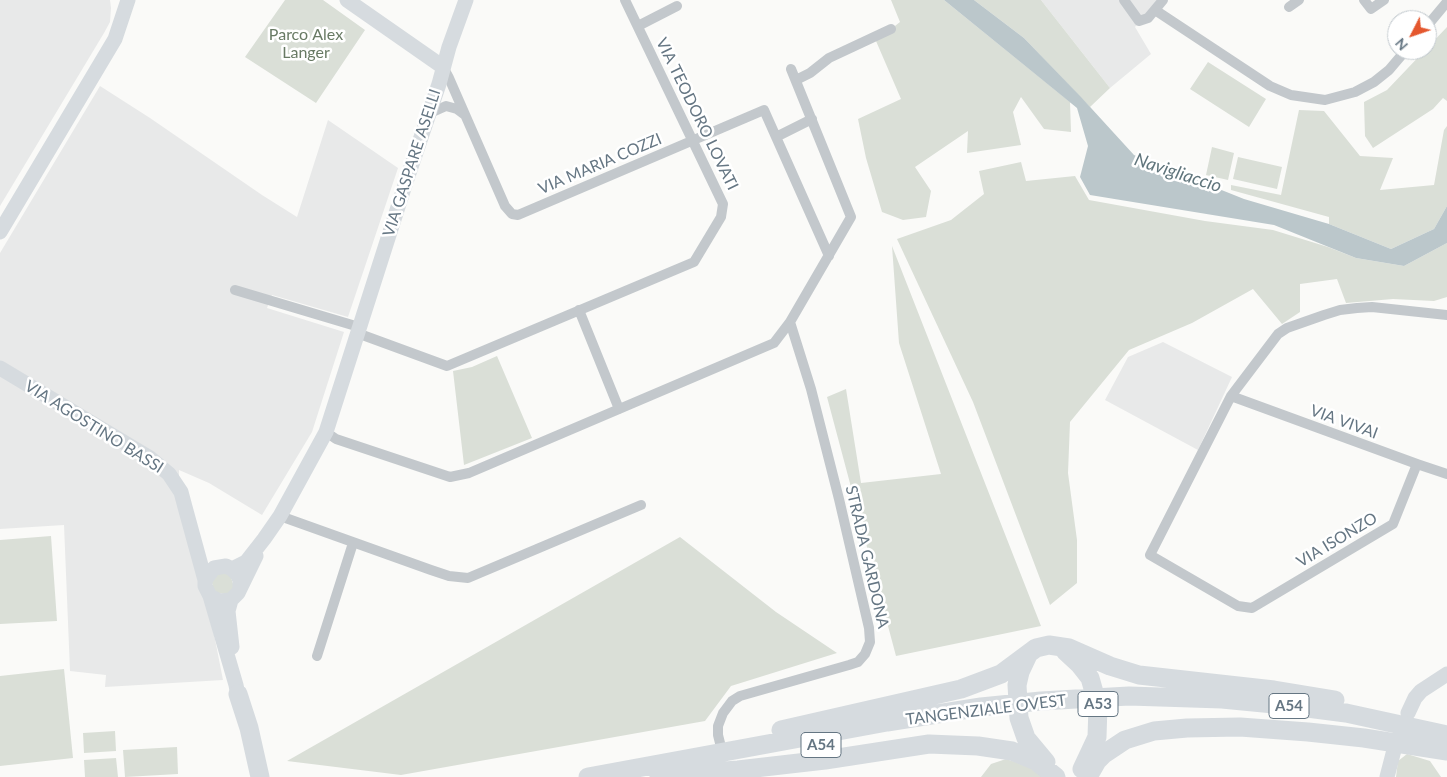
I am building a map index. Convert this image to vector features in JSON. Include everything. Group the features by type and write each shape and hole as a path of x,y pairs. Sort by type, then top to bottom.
{"highway":[{"path":"659,772 833,717 961,689 1005,672 1030,652 1041,646 1054,645 1069,648 1117,669 1139,675 1274,690 1336,700 1371,707 1447,730"},
{"name":"A53","path":"1054,645 1066,652 1084,669 1094,689 1098,706 1097,737 1080,777"},
{"path":"1030,652 1020,672 1017,685 1020,725 1031,745 1052,768 1057,777"},
{"path":"237,690 249,728 251,775"},
{"name":"TANGENZIALE OVEST","path":"588,777 659,772 1041,701 1129,702 1222,699 1346,713 1447,735"},
{"name":"TANGENZIALE OVEST","path":"1129,702 1286,716 1349,726 1447,747"},
{"path":"1088,777 1093,767 1104,754 1125,740 1154,731 1187,728 1240,728 1308,732 1364,738 1447,751"},
{"path":"659,772 796,763 938,744 978,746 1012,751 1036,761 1057,777"}],"street":[{"path":"0,232 115,38 128,0"},
{"path":"347,0 443,67 466,115"},
{"name":"VIA GASPARE ASELLI","path":"232,569 246,562 280,516 326,432 466,0"},
{"name":"VIA TEODORO LOVATI","path":"578,310 694,262 724,208 694,141 625,0"},
{"path":"1124,0 1139,20 1148,18 1163,0"},
{"path":"1289,7 1299,0"},
{"path":"1364,0 1371,9 1384,0"},
{"path":"1437,14 1447,2"},
{"path":"638,26 677,6"},
{"path":"1155,10 1270,86 1292,95 1325,100 1355,92 1374,82 1398,60"},
{"path":"796,80 810,73 829,58 891,30"},
{"path":"326,432 336,438 450,477 469,473 774,343 790,322 851,217 791,70"},
{"path":"428,114 446,106 457,109 466,115"},
{"name":"VIA MARIA COZZI","path":"466,115 505,206 510,213 518,215 764,110 776,137"},
{"path":"812,119 776,137 829,256"},
{"path":"235,290 358,330 447,366 578,310 619,409"},
{"path":"1231,396 1271,341 1287,328 1340,310 1357,308 1372,307 1447,315"},
{"name":"STRADA GARDONA","path":"728,777 718,735 721,718 736,698 858,662 865,654 870,642 869,628 839,499 811,389 790,322"},
{"name":"VIA AGOSTINO BASSI","path":"0,368 150,458 166,470 180,492 197,553 209,574"},
{"name":"VIA VIVAI","path":"1231,396 1447,474"},
{"name":"VIA ISONZO","path":"1231,396 1150,555 1238,606 1252,608 1393,524 1416,464"},
{"path":"280,516 449,576 468,578 641,504"},
{"name":"VIA GASPARE ASELLI","path":"235,594 264,539"},
{"path":"317,656 353,543"},
{"path":"226,566 237,574 240,580 228,611 237,690 210,596 206,591 209,574 226,566"},
{"path":"210,596 220,601 235,594"},
{"path":"1408,714 1415,698 1421,691 1447,674"},
{"path":"1386,777 1394,750"}],"shaded area":[{"path":"0,0 110,0 111,8 110,22 104,33 0,206"},
{"path":"1041,0 1157,0 1135,27 1151,54 1110,88"},
{"path":"100,86 297,217 328,120 398,168 348,317 272,295 267,308 344,332 312,432 262,515 209,483 179,470 179,480 223,680 105,687 106,675 70,671 64,525 0,529 0,253"},
{"path":"1163,342 1232,377 1198,450 1105,400 1128,357"}],"green space":[{"name":"Parco Alex Langer","path":"285,0 323,0 365,30 316,103 245,57"},
{"path":"891,0 944,0 1070,102 1071,132 1044,129 1021,97 1013,112 1021,145 967,153 968,131 915,167 931,191 926,217 903,220 882,212 866,158 858,119 901,99 876,41 900,22"},
{"path":"974,0 1041,0 1110,88 1090,107 1024,38"},
{"path":"1447,27 1447,101 1443,98 1433,109 1373,148 1365,136 1364,102 1387,90 1416,60 1437,60 1437,38"},
{"path":"1208,62 1266,99 1249,127 1190,89"},
{"path":"1299,110 1324,111 1360,156 1393,158 1380,190 1434,185 1444,130 1447,126 1447,206 1434,229 1391,249 1329,224 1329,217 1231,190 1231,185 1281,195"},
{"path":"1212,147 1234,153 1228,180 1206,175"},
{"path":"1238,157 1282,167 1277,189 1233,179"},
{"path":"1021,162 1026,181 1075,176 1089,200 1205,221 1273,230 1356,258 1404,266 1447,243 1447,297 1434,301 1393,299 1346,303 1337,279 1300,284 1300,312 1282,324 1253,289 1192,323 1129,350 1070,422 1068,473 1077,540 1077,583 1050,605 973,402 897,239 951,220 984,194 979,171"},
{"path":"892,246 1041,626 896,656 827,397 846,389 861,483 941,474 899,343"},
{"path":"497,356 532,438 464,465 453,371 472,367"},
{"path":"51,536 57,621 0,624 0,540"},
{"path":"680,537 776,612 837,653 731,686 705,721 401,775 287,761"},
{"path":"217,573 230,574 234,587 228,594 215,593 211,580"},
{"path":"64,669 73,758 0,766 0,676"},
{"path":"115,731 116,751 84,753 83,733"},
{"path":"177,747 178,774 125,777 123,750"},
{"path":"1407,754 1430,761 1441,777 1396,777 1398,761"},
{"path":"116,758 118,777 85,777 84,760"},
{"path":"1006,759 1031,767 1042,777 981,777 991,764"}],"water":[{"name":"Navigliaccio","path":"944,0 974,0 1024,38 1134,155 1244,199 1329,224 1391,249 1434,229 1447,206 1447,243 1404,266 1356,258 1274,225 1090,195 1080,177 1088,146 1077,108"}]}
